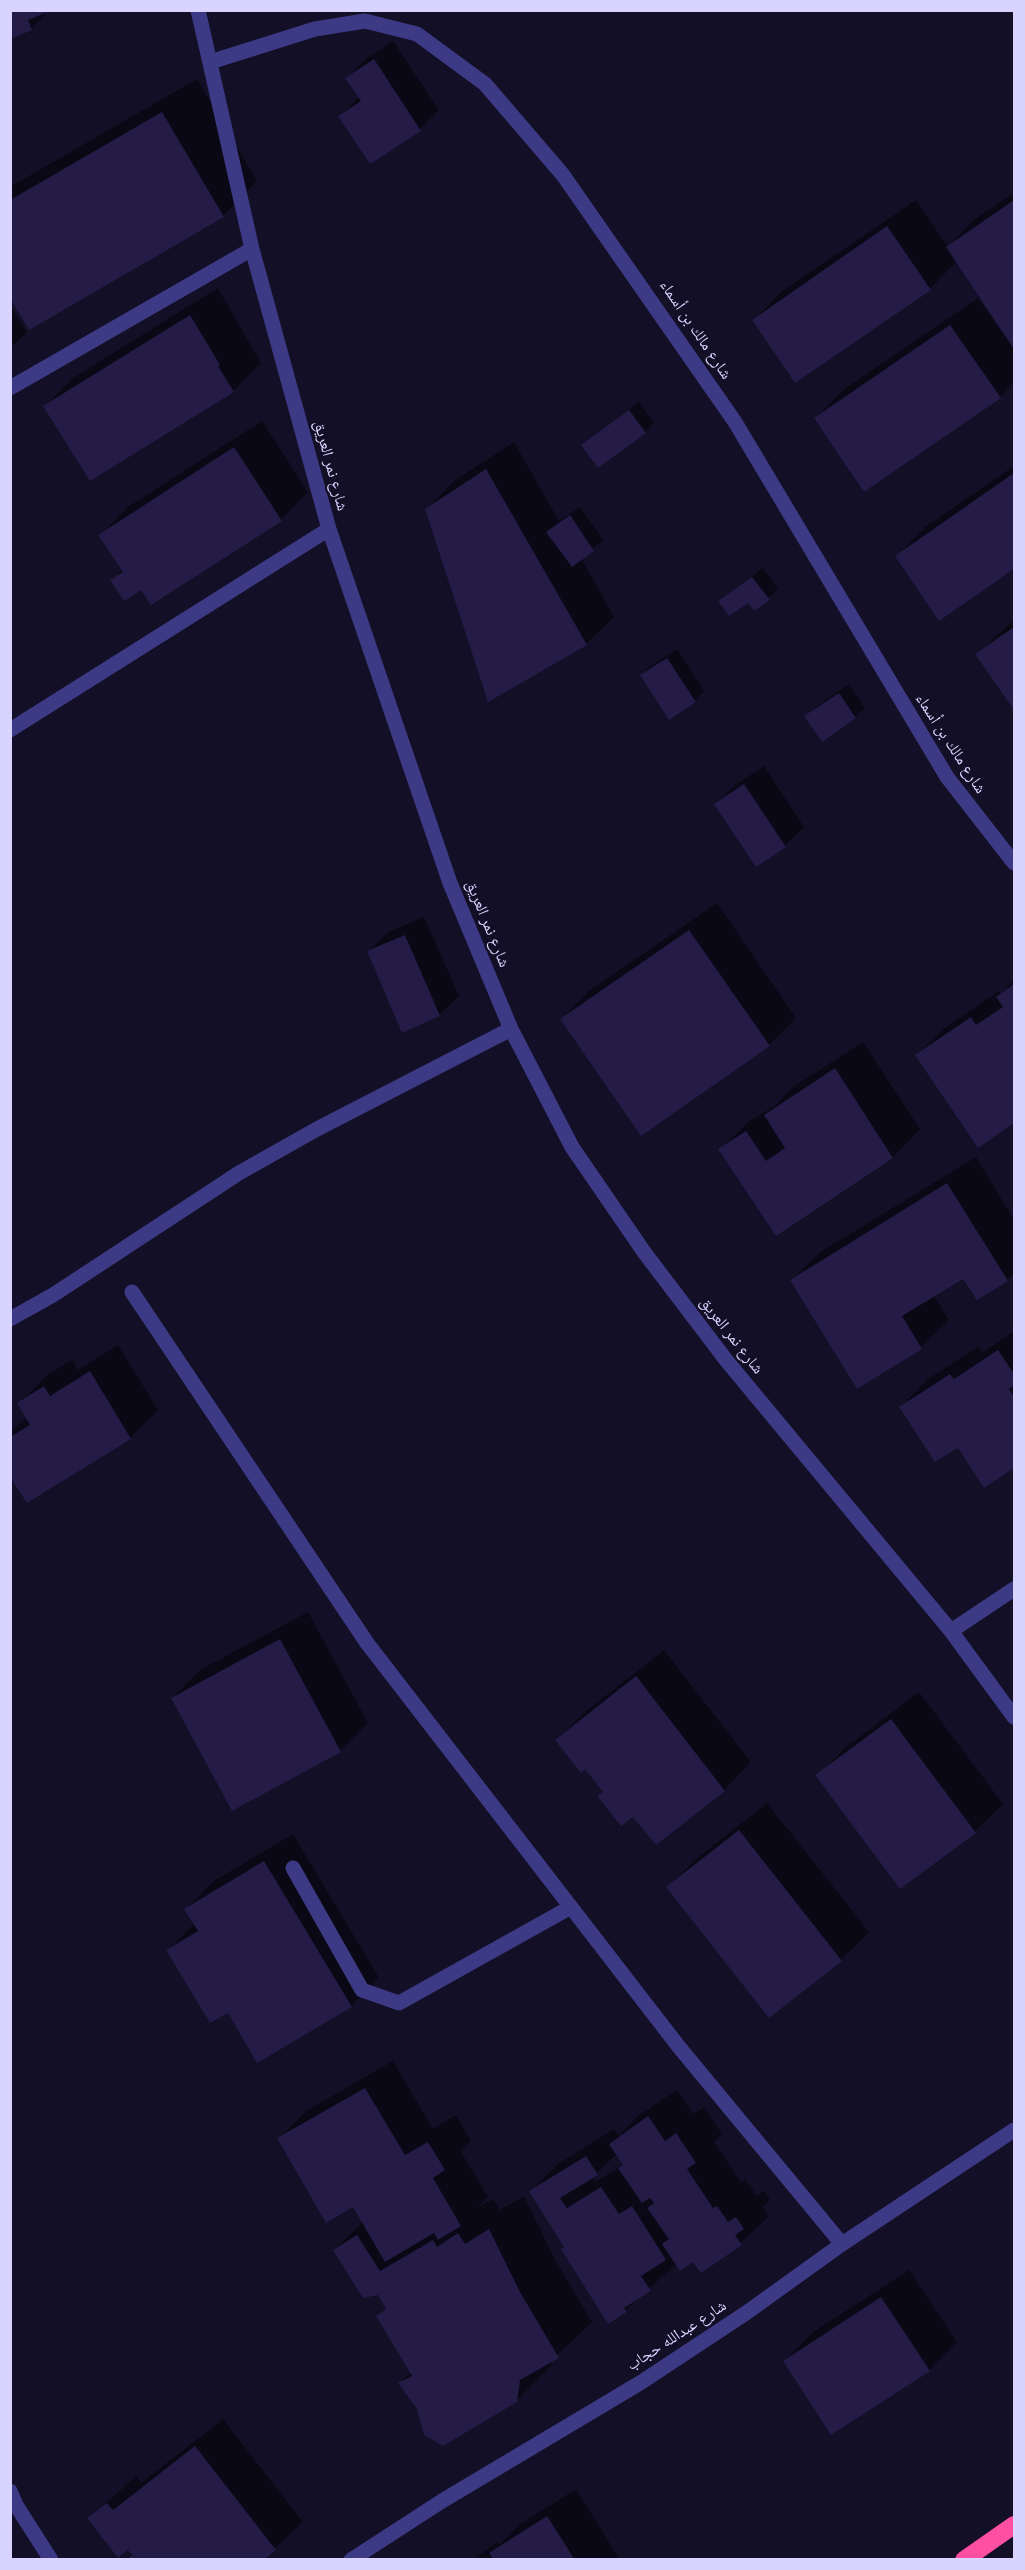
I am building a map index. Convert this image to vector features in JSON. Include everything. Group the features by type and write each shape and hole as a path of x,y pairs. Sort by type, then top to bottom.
{"highway":[{"path":"964,2559 1014,2524"}],"street":[{"name":"شارع نمر العريق","path":"198,10 252,249 328,529 450,883 511,1029 572,1147 644,1252 734,1370 951,1631 1014,1717"},
{"name":"شارع مالك بن أسماء","path":"210,62 315,29 365,21 417,34 484,84 563,174 702,373 735,422 947,777 1014,863"},
{"path":"10,388 252,249"},
{"path":"10,730 328,529"},
{"path":"10,1319 53,1295 239,1173 317,1129 511,1029"},
{"path":"132,1293 367,1643 679,2047 842,2244"},
{"path":"951,1631 1014,1589"},
{"path":"292,1868 362,1990 399,2003 571,1907"},
{"name":"شارع عبدالله حجاب","path":"351,2559 442,2501 640,2383 746,2313 842,2244 1014,2130"},
{"path":"10,2491 16,2505 51,2559"}],"building":[{"path":"10,10 50,11 28,20 32,30 10,39"},
{"path":"374,59 421,131 370,164 338,116 361,101 345,78"},
{"path":"162,112 224,217 29,330 10,298 10,200"},
{"path":"1014,200 1014,349 946,247"},
{"path":"887,226 931,290 795,383 752,320"},
{"path":"190,315 234,392 90,481 43,406"},
{"path":"950,325 1001,398 864,492 814,418"},
{"path":"629,410 646,433 598,468 581,445"},
{"path":"234,447 282,521 151,605 141,590 124,601 110,580 123,572 98,535"},
{"path":"486,469 587,645 488,702 425,509"},
{"path":"1014,473 1014,569 939,621 895,556"},
{"path":"570,515 594,551 572,567 546,532"},
{"path":"752,577 770,600 754,611 748,603 729,616 718,601"},
{"path":"1014,627 1014,710 975,654"},
{"path":"667,658 696,702 669,720 640,675"},
{"path":"839,693 856,718 822,742 804,716"},
{"path":"744,784 786,847 756,867 714,804"},
{"path":"689,930 770,1046 641,1136 560,1019"},
{"path":"405,935 440,1016 402,1033 367,951"},
{"path":"1014,984 1014,1123 978,1148 915,1055 971,1017 976,1025 1003,1007 996,997"},
{"path":"835,1068 893,1158 776,1236 718,1149 746,1131 766,1161 785,1148 764,1115"},
{"path":"947,1183 1008,1281 977,1300 963,1279 902,1316 922,1349 857,1389 790,1280"},
{"path":"998,1350 1014,1374 1014,1385 1009,1389 1014,1397 1014,1468 984,1488 958,1448 935,1462 899,1407 950,1374 954,1379"},
{"path":"90,1371 131,1439 27,1503 10,1477 10,1437 30,1425 17,1403 44,1386 50,1396"},
{"path":"280,1639 341,1752 232,1811 171,1698"},
{"path":"636,1676 725,1791 656,1845 633,1817 621,1826 597,1796 603,1792 585,1769 581,1773 555,1740"},
{"path":"891,1719 976,1833 900,1889 815,1775"},
{"path":"739,1830 842,1961 769,2018 666,1887"},
{"path":"264,1861 352,2007 257,2063 228,2013 210,2023 166,1950 198,1931 184,1909"},
{"path":"365,2088 405,2155 428,2142 445,2170 433,2178 461,2226 438,2240 434,2233 385,2262 353,2207 326,2223 277,2138"},
{"path":"648,2116 665,2141 676,2133 696,2163 687,2169 713,2208 717,2206 728,2222 736,2217 744,2229 735,2235 742,2245 701,2273 693,2262 680,2271 662,2244 669,2239 647,2208 654,2203 650,2198 642,2203 618,2168 623,2165 609,2144"},
{"path":"586,2156 598,2175 560,2198 567,2208 601,2187 619,2214 632,2206 666,2260 641,2276 651,2291 624,2308 627,2312 608,2324 561,2249 564,2247 529,2191"},
{"path":"489,2229 520,2292 559,2358 520,2380 517,2402 443,2446 424,2435 417,2409 398,2383 412,2376 376,2316 386,2309 378,2295 363,2298 333,2250 357,2235 380,2271 433,2240 437,2247 458,2233 465,2244"},
{"path":"881,2297 930,2371 831,2435 783,2361"},
{"path":"195,2446 276,2550 264,2560 126,2560 132,2555 128,2550 118,2558 87,2518 107,2503 113,2510"},
{"path":"547,2516 575,2560 494,2560 489,2553"}]}
